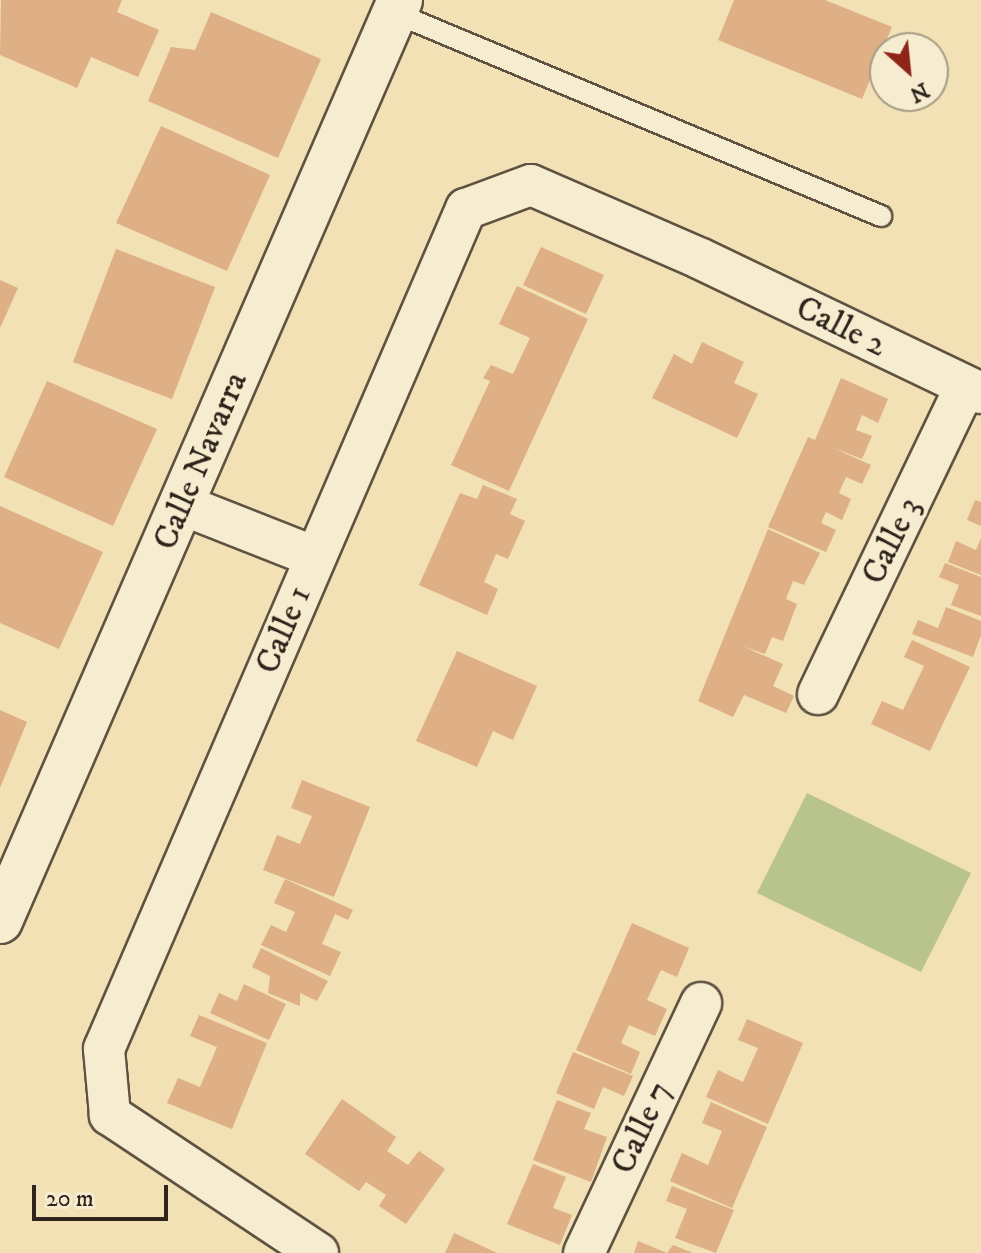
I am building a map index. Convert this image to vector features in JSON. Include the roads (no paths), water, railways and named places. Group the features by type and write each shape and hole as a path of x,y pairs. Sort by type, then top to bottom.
{"street":[{"name":"Calle Navarra","path":"0,921 397,6"},
{"name":"Calle 1","path":"318,1253 110,1115 104,1049 466,209 531,185 701,259"},
{"name":"Calle 2","path":"701,259 973,390"},
{"name":"Calle 3","path":"818,694 973,390"},
{"path":"183,505 315,557"},
{"name":"Calle 7","path":"584,1253 701,1003"}],"lane":[{"path":"397,6 881,216"}]}
